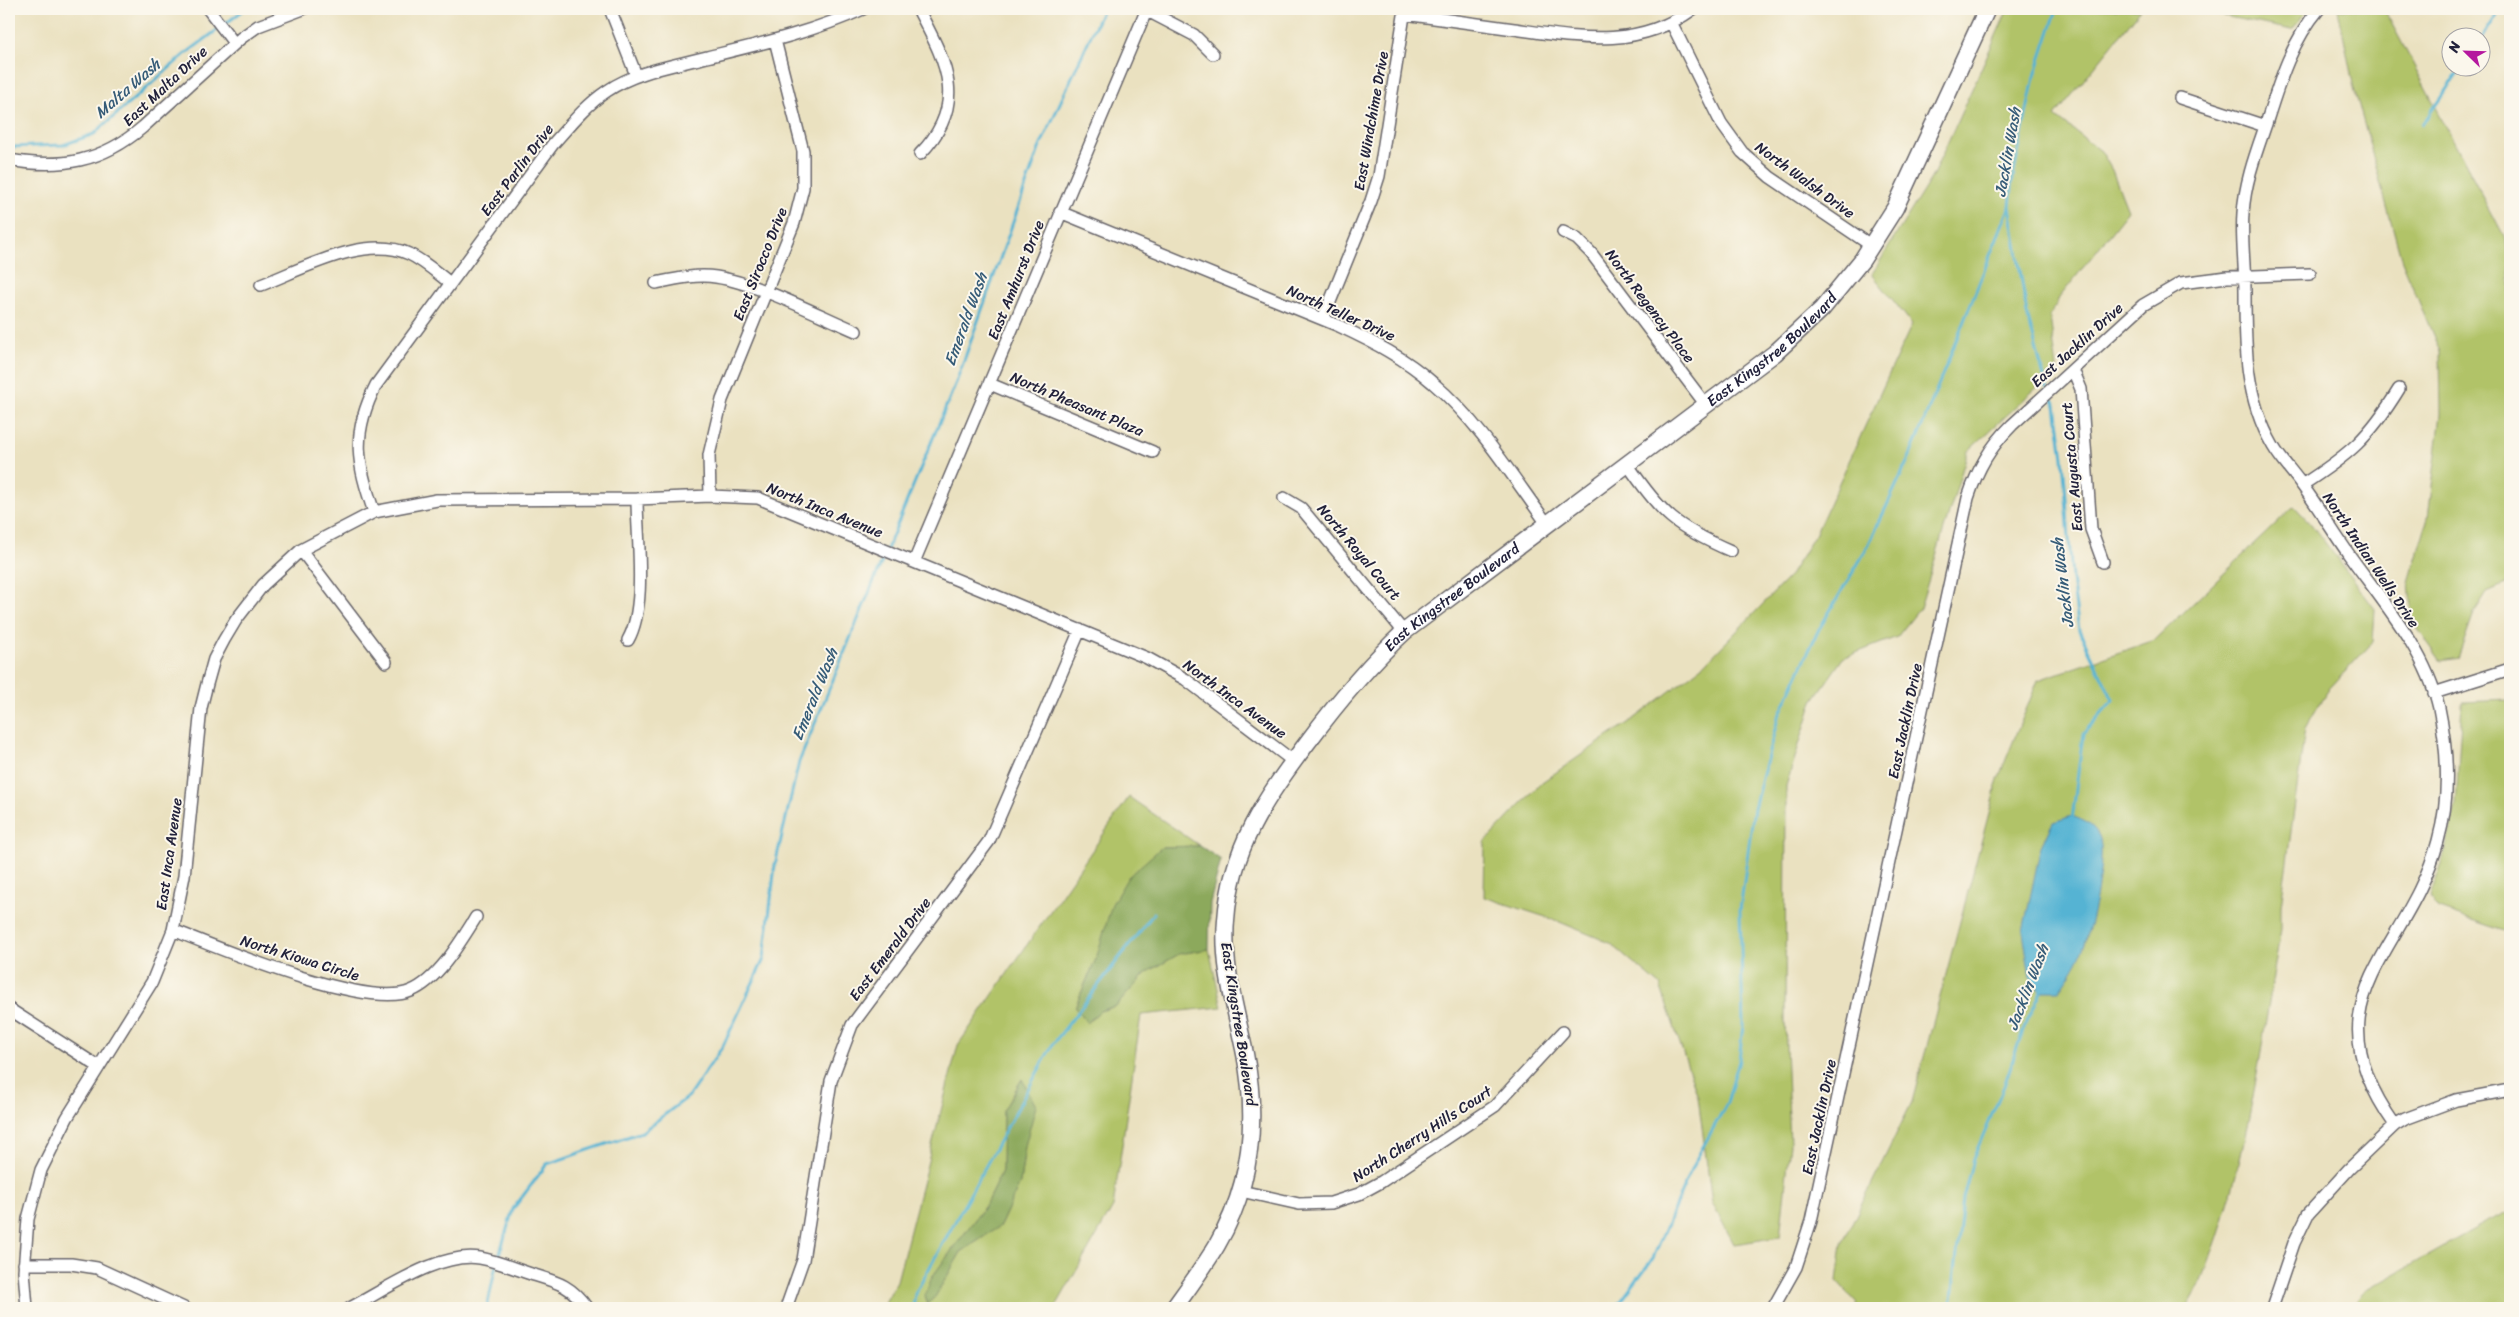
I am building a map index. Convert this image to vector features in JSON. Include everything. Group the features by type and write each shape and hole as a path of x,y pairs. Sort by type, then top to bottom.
{"street":[{"path":"208,9 234,43"},
{"name":"East Malta Drive","path":"9,160 38,165 67,164 89,158 115,147 128,140 143,127 234,43 258,26 303,9"},
{"path":"610,9 636,75"},
{"name":"East Parlin Drive","path":"374,512 360,472 360,429 366,404 376,385 450,283 553,144 578,115 608,90 636,75 775,40 833,22 863,9"},
{"path":"918,9 943,57 948,84 946,114 931,143 920,154"},
{"path":"1146,9 1194,34 1213,54"},
{"name":"East Amhurst Drive","path":"914,562 1146,9"},
{"path":"1405,11 1594,39 1631,36 1672,24 1693,9"},
{"name":"East Kingstree Boulevard","path":"1174,1308 1216,1247 1228,1225 1241,1191 1249,1157 1252,1109 1245,1054 1228,976 1225,937 1228,902 1238,859 1249,829 1271,792 1355,681 1404,632 1775,353 1840,288 1872,246 1895,208 1917,165 1987,9"},
{"name":"North Indian Wells Drive","path":"2319,9 2292,52 2251,167 2243,210 2245,351 2254,403 2274,448 2398,622 2426,671 2434,693 2443,731 2446,769 2445,798 2438,841 2422,883 2367,987 2359,1020 2358,1037 2365,1072 2374,1093 2396,1125"},
{"name":"East Windchime Drive","path":"1323,320 1372,201 1379,176 1405,11"},
{"name":"North Walsh Drive","path":"1672,24 1721,123 1742,152 1770,177 1872,246"},
{"name":"East Sirocco Drive","path":"710,496 709,455 722,400 799,208 804,169 800,133 775,40"},
{"path":"2180,98 2265,126"},
{"name":"North Teller Drive","path":"1060,212 1323,320 1383,347 1434,383 1472,421 1548,525"},
{"name":"North Regency Place","path":"1563,232 1577,239 1592,253 1706,405"},
{"path":"261,285 352,252 376,247 410,254 450,283"},
{"name":"East Jacklin Drive","path":"1773,1308 1796,1267 1812,1221 1973,483 1984,458 1996,440 2143,306 2181,284 2245,276 2310,274"},
{"path":"656,283 681,277 716,276 765,293 856,331"},
{"name":"East Augusta Court","path":"2073,370 2081,389 2091,529 2103,562"},
{"name":"North Pheasant Plaza","path":"990,384 1153,452"},
{"path":"2302,485 2352,450 2366,436 2399,389"},
{"path":"1628,465 1667,516 1691,532 1731,551"},
{"name":"North Inca Avenue","path":"301,550 374,512 437,500 637,499 710,496 758,498 1146,658 1185,679 1293,761"},
{"name":"North Royal Court","path":"1284,498 1301,508 1404,632"},
{"path":"628,640 637,618 637,499"},
{"path":"301,550 386,662"},
{"name":"East Inca Avenue","path":"27,1308 24,1264 28,1220 41,1170 67,1118 152,982 173,930 184,876 201,708 214,659 236,620 263,585 301,550"},
{"name":"East Emerald Drive","path":"786,1308 803,1260 831,1081 852,1025 988,841 1080,630"},
{"path":"2434,693 2510,669"},
{"name":"North Kiowa Circle","path":"173,930 266,966 350,990 391,996 412,991 428,980 455,950 476,917"},
{"path":"9,1009 99,1067"},
{"name":"North Cherry Hills Court","path":"1241,1191 1299,1204 1331,1203 1360,1194 1495,1106 1563,1032"},
{"path":"2272,1308 2294,1243 2308,1214 2349,1169 2396,1125 2405,1119 2456,1100 2510,1090"},
{"path":"350,1308 443,1261 480,1258 564,1284 577,1294 587,1308"},
{"path":"24,1264 71,1264 97,1268 184,1308"}],"green space":[{"path":"2008,9 2141,9 2055,116 2101,151 2112,170 2128,211 2059,298 2050,317 2057,369 1968,451 1920,608 1897,637 1843,658 1813,701 1786,786 1785,1022 1790,1144 1780,1237 1734,1244 1712,1203 1698,1097 1660,985 1610,943 1555,920 1484,897 1485,842 1542,782 1638,716 1705,664 1789,577 1816,533 1912,324 1872,274 1933,175"},
{"path":"2212,9 2308,9 2292,30 2219,15"},
{"path":"2338,9 2384,9 2504,236 2510,256 2510,582 2487,592 2474,613 2458,658 2441,661 2412,621 2409,582 2428,518 2441,414 2440,352 2402,261 2353,84"},
{"path":"2294,506 2311,524 2375,609 2373,642 2327,691 2305,729 2281,905 2281,929 2255,1086 2229,1201 2207,1266 2192,1300 2186,1308 1855,1308 1857,1303 1837,1281 1842,1244 1912,1102 1998,779 2038,680 2155,640"},
{"path":"2510,700 2510,933 2436,908 2430,897 2442,863 2456,805 2462,702"},
{"path":"1129,797 1200,846 1162,847 1096,959 1075,1007 1087,1023 1100,1011 1116,1006 1146,973 1179,954 1209,949 1222,1007 1141,1015 1113,1207 1055,1308 882,1308 897,1281 958,1045","holes":["1022,1079 1025,1146 1020,1183 1000,1226 961,1252 935,1297 927,1303 932,1277 985,1206 1002,1171 1003,1111"]},
{"path":"1200,846 1221,860 1210,903 1209,949 1179,954 1146,973 1116,1006 1100,1011 1087,1023 1075,1007 1096,959 1112,904 1128,877 1162,847"},
{"path":"1022,1079 1036,1106 1025,1146 1020,1183 1000,1226 961,1252 935,1297 927,1304 925,1295 932,1277 985,1206 1002,1171 1003,1111"},
{"path":"2510,1211 2510,1308 2352,1308 2363,1292 2483,1224"}],"water":[{"path":"2072,816 2091,826 2099,836 2101,857 2098,889 2088,934 2077,962 2059,991 2042,991 2030,978 2023,931 2041,846 2053,822"}],"waterway":[{"name":"Malta Wash","path":"9,147 63,145 94,134 184,55 245,9"},
{"name":"Emerald Wash","path":"498,1259 513,1209 547,1164 642,1132 689,1096 723,1046 764,959 775,865 799,762 957,380 1039,149 1103,9"},
{"name":"Jacklin Wash","path":"2047,388 2027,314 2010,206 2013,177 2033,82 2057,9"},
{"path":"2489,28 2501,9"},
{"path":"2422,125 2454,78"},
{"path":"1616,1308 1653,1258 1692,1167 1727,1103 1739,1060 1743,1025 1740,910 1754,808 1778,718 1818,631 1866,550 1910,456 2009,208"},
{"name":"Jacklin Wash","path":"2050,394 2056,405 2063,458 2072,579 2079,630 2113,700 2083,734 2072,820"},
{"path":"913,1308 915,1294 1053,1044 1154,913"},
{"name":"Jacklin Wash","path":"1951,1308 1963,1198 1973,1159 2004,1086 2023,1030 2043,987"},
{"name":"Emerald Wash","path":"487,1308 496,1265"}]}
